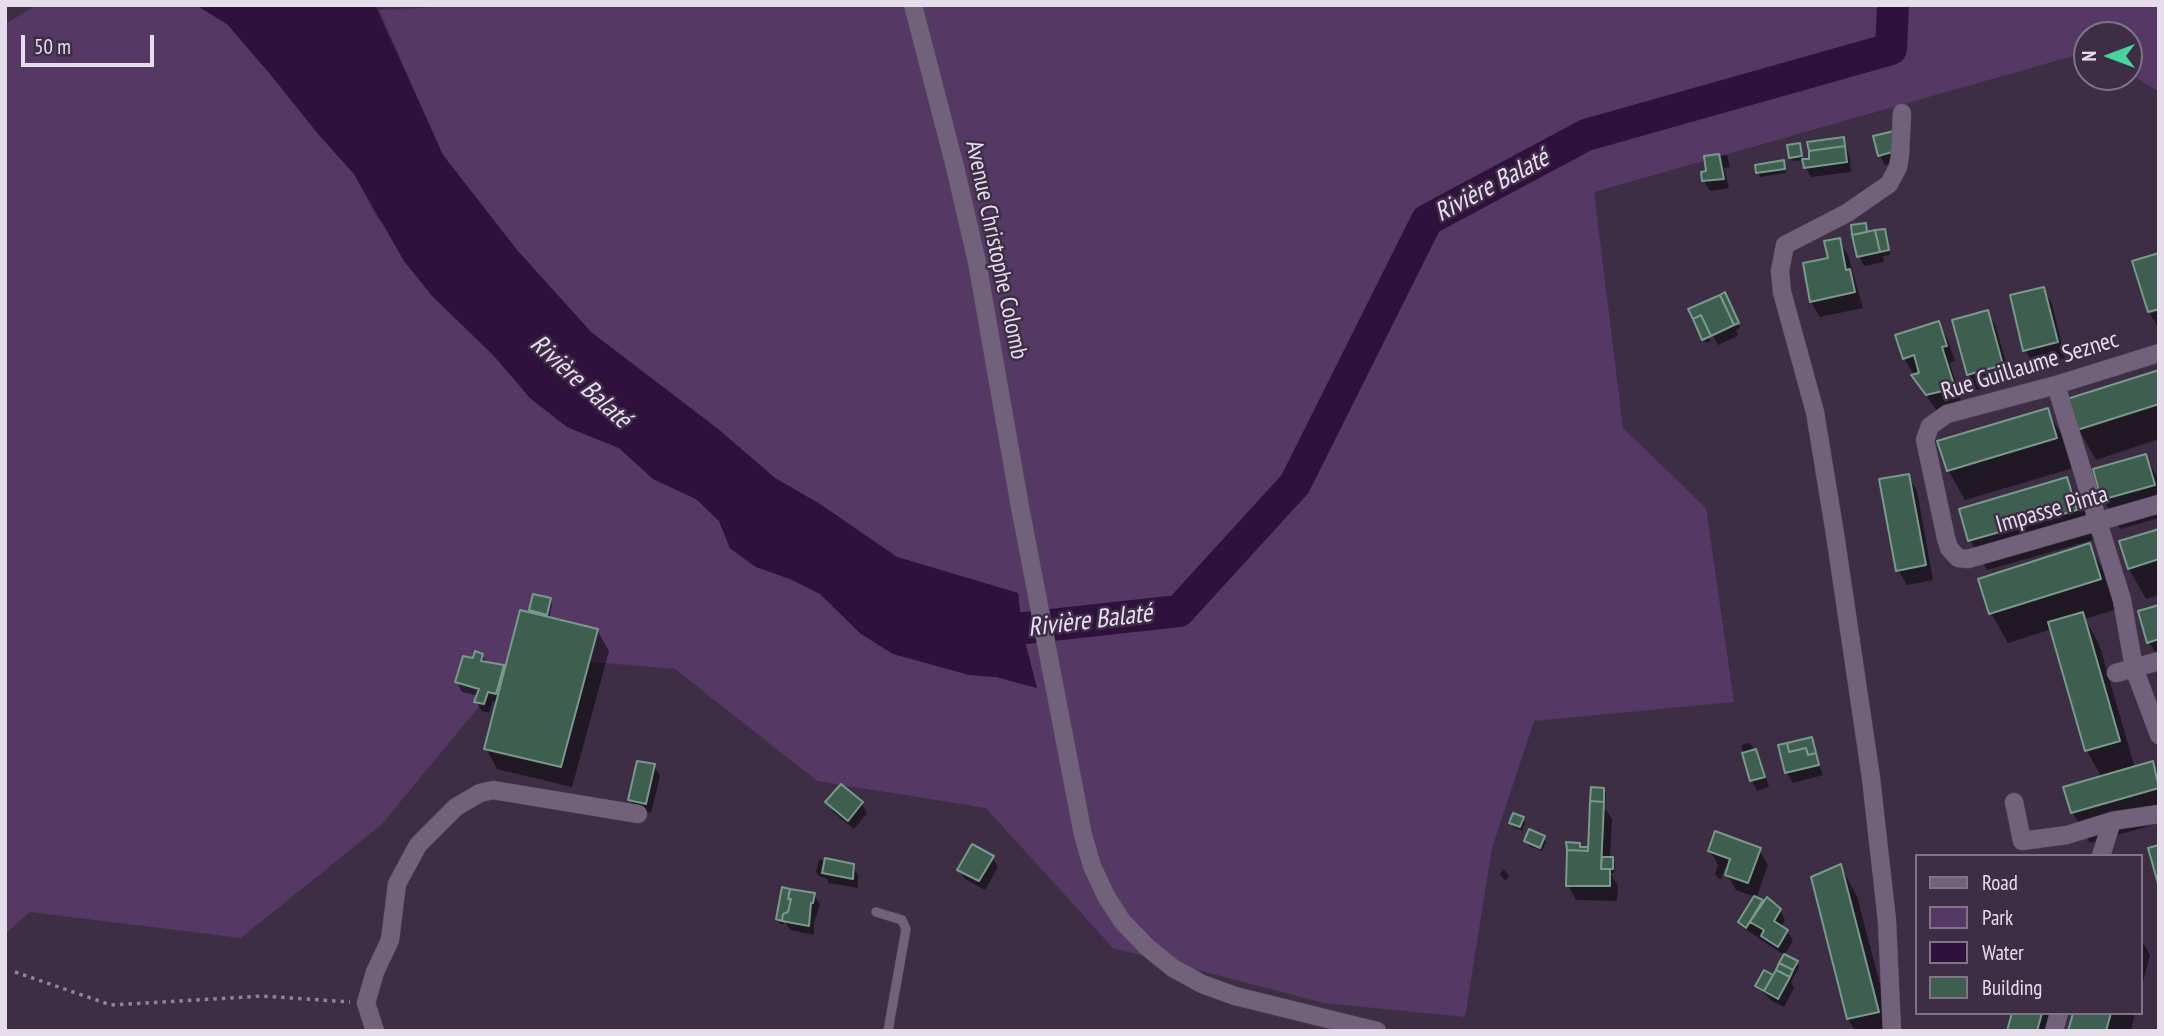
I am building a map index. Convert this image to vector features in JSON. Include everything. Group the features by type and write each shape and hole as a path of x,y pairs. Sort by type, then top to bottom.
{"street":[{"name":"Avenue Christophe Colomb","path":"913,5 977,262 1059,718 1083,835 1106,896 1122,921 1147,947 1173,968 1202,984 1377,1031"},
{"path":"1892,1031 1887,921 1874,804 1835,534 1815,412 1782,292 1780,271 1785,245 1847,212 1889,184 1895,175 1900,156 1902,113"},
{"name":"Rue Guillaume Seznec","path":"1958,558 1949,548 1946,538 1925,447 1930,426 1947,414 2056,385 2159,353"},
{"path":"2056,385 2122,600 2125,671 2159,735"},
{"name":"Impasse Pinta","path":"1958,558 1968,559 2159,504"},
{"path":"2125,671 2159,661"},
{"path":"375,1031 366,1003 390,940 397,884 418,845 456,807 480,793 493,790 638,814"},
{"path":"2014,802 2022,841 2067,835 2112,821 2159,814"},
{"path":"2102,854 2112,821"}],"lane":[{"path":"876,912 902,920 906,929 888,1031"}],"path":[{"path":"15,972 111,1005 262,996 366,1003"}],"green space":[{"path":"37,5 196,5 227,24 354,174 376,216 530,398 567,427 619,448 653,479 696,499 719,521 730,549 756,567 790,579 820,594 861,634 969,675 996,677 1036,688 1022,629 1018,593 897,557 820,504 775,478 718,429 591,332 517,250 443,155 379,10 481,5 2159,5 2159,92 2143,82 2143,21 2073,21 2073,56 1594,192 1623,428 1706,508 1734,702 1534,721 1492,848 1465,1017 1324,1003 1113,948 986,808 817,781 675,669 521,656 381,825 241,938 30,912 5,934 5,24"}],"water":[{"path":"196,5 375,5 443,155 517,250 591,332 718,429 775,478 820,504 897,557 1018,593 1022,629 1037,688 996,677 969,675 893,654 861,634 820,594 790,579 756,567 730,548 719,521 696,499 653,479 619,448 567,427 530,398 493,355 432,296 404,261 354,174 270,74 227,24"}],"building":[{"path":"1898,130 1903,149 1878,156 1873,136"},
{"path":"1844,137 1845,146 1809,151 1807,142"},
{"path":"1800,143 1802,156 1789,158 1787,145"},
{"path":"1845,146 1847,162 1804,168 1802,159 1809,159 1809,151"},
{"path":"1719,154 1724,179 1702,181 1701,172 1706,171 1704,156"},
{"path":"1784,160 1785,169 1756,173 1755,165"},
{"path":"1866,223 1867,232 1852,235 1851,225"},
{"path":"1885,229 1889,250 1880,252 1875,230"},
{"path":"1875,230 1880,252 1857,257 1852,235"},
{"path":"1840,238 1846,270 1850,269 1855,292 1810,302 1803,263 1828,258 1824,241"},
{"path":"2159,253 2159,309 2148,312 2132,261"},
{"path":"2044,287 2058,342 2023,351 2010,295"},
{"path":"1725,292 1739,323 1734,325 1720,295"},
{"path":"1720,295 1734,325 1711,336 1701,315 1693,319 1688,309"},
{"path":"1988,310 2003,365 1967,375 1952,320"},
{"path":"1701,315 1711,336 1702,340 1693,319"},
{"path":"1939,321 1947,346 1942,347 1955,388 1926,395 1911,375 1919,373 1914,355 1903,359 1895,335"},
{"path":"2159,370 2159,404 2077,430 2067,399"},
{"path":"2048,408 2057,438 1947,471 1937,441"},
{"path":"2146,454 2155,485 2101,500 2093,469"},
{"path":"1909,474 1926,565 1896,571 1879,479"},
{"path":"2067,477 2077,510 1968,541 1959,509"},
{"path":"2159,529 2159,559 2128,569 2119,541"},
{"path":"2090,543 2101,579 1989,614 1978,579"},
{"path":"533,594 551,598 547,615 529,610"},
{"path":"2159,605 2159,639 2147,643 2138,611"},
{"path":"520,610 598,629 561,767 484,749"},
{"path":"2083,612 2120,741 2085,751 2048,622"},
{"path":"475,651 483,654 481,661 504,665 496,694 488,692 484,704 474,702 479,689 455,682 463,656 473,658"},
{"path":"1812,737 1816,753 1808,755 1806,748 1789,752 1787,743"},
{"path":"1787,743 1789,752 1806,748 1808,755 1816,753 1819,765 1785,773 1778,745"},
{"path":"1756,749 1765,777 1750,781 1742,753"},
{"path":"637,761 655,764 646,804 628,800"},
{"path":"2153,761 2159,788 2071,813 2063,787"},
{"path":"841,784 863,802 848,821 825,802"},
{"path":"1591,787 1604,788 1604,802 1590,801"},
{"path":"1590,801 1604,802 1601,869 1610,869 1610,886 1566,886 1567,850 1588,851"},
{"path":"1513,813 1524,817 1520,827 1509,823"},
{"path":"1529,829 1545,836 1540,848 1524,841"},
{"path":"1715,831 1761,848 1748,883 1725,875 1730,859 1708,851"},
{"path":"1566,842 1580,843 1580,847 1588,847 1588,851 1567,850"},
{"path":"972,844 994,856 979,881 957,870"},
{"path":"2159,845 2159,887 2148,848"},
{"path":"1602,857 1613,857 1613,869 1601,869"},
{"path":"825,858 854,864 853,879 822,873"},
{"path":"1841,864 1879,1012 1847,1019 1811,877"},
{"path":"782,887 790,889 788,899 791,899 788,912 783,914 782,921 776,919"},
{"path":"790,889 815,893 811,903 809,926 782,921 783,914 788,912"},
{"path":"1754,896 1763,900 1746,928 1738,922"},
{"path":"1767,897 1781,909 1774,921 1788,930 1778,947 1761,936 1764,930 1750,922"},
{"path":"1784,954 1798,961 1793,970 1779,963"},
{"path":"1779,963 1793,970 1790,977 1776,970"},
{"path":"1764,970 1773,975 1764,991 1755,986"},
{"path":"1776,970 1790,977 1778,999 1764,991"},
{"path":"2011,1015 2041,1015 2037,1031 2007,1031"},
{"path":"2072,1015 2110,1015 2106,1031 2068,1031"}],"waterway":[{"name":"Rivière Balaté","path":"979,633 1179,611 1295,484 1427,220 1586,135 1891,49 1893,5"}]}
